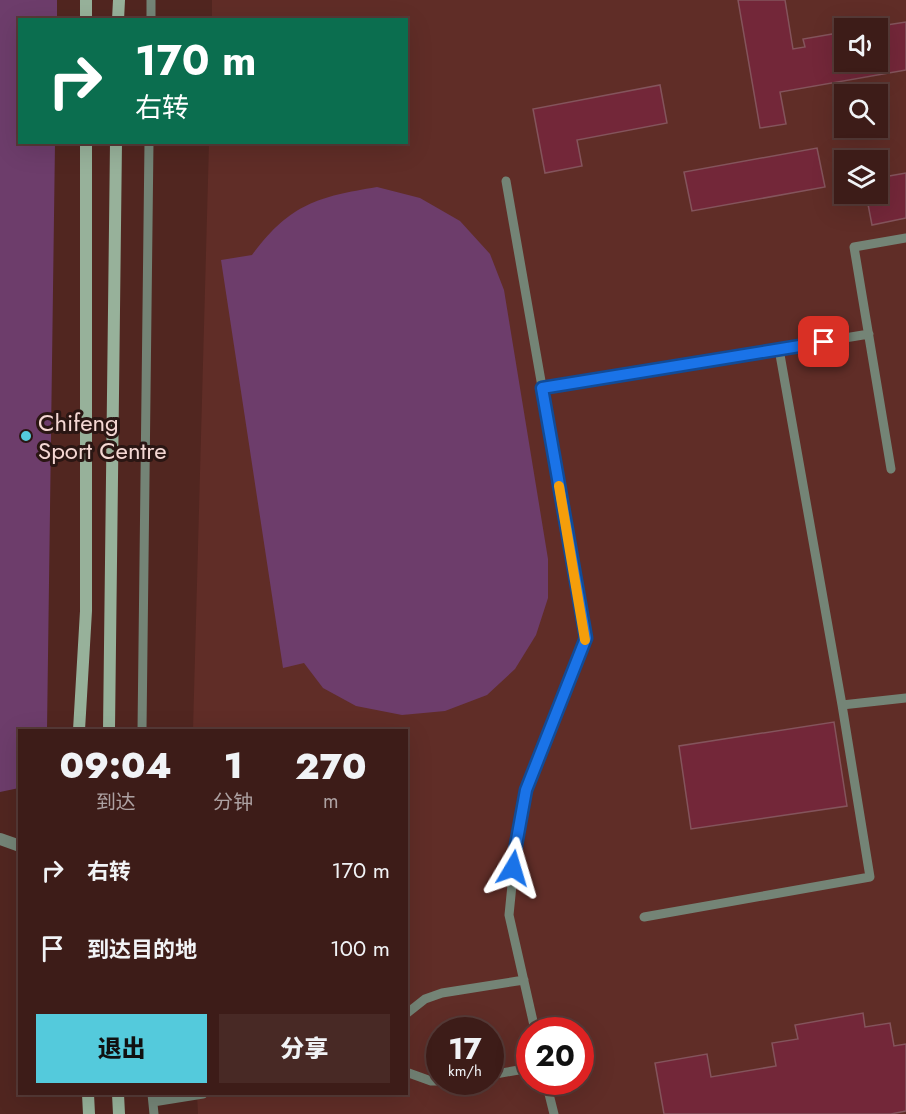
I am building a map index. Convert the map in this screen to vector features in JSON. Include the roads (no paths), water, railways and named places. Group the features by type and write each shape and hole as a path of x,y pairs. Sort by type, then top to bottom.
{"main road":[{"path":"86,0 86,18"},
{"path":"118,18 119,0"},
{"path":"79,729 86,599 86,144"},
{"path":"109,729 117,144"},
{"path":"88,1095 89,1114"},
{"path":"118,1095 119,1114"}],"street":[{"path":"0,839 18,845"}],"lane":[{"path":"151,0 151,18"},
{"path":"142,729 149,144"},
{"path":"506,181 586,638 526,790 516,845 509,915 532,1017"},
{"path":"891,469 854,247 906,238"},
{"path":"542,388 868,334"},
{"path":"644,917 870,877 779,349"},
{"path":"842,705 906,698"},
{"path":"408,1012 425,999 442,993 524,980"},
{"path":"408,1073 426,1079"},
{"path":"154,1114 153,1098 190,1095"},
{"path":"549,1095 554,1114"}],"place":[{"name":"Chifeng Sport Centre","path":"26,436"}]}
